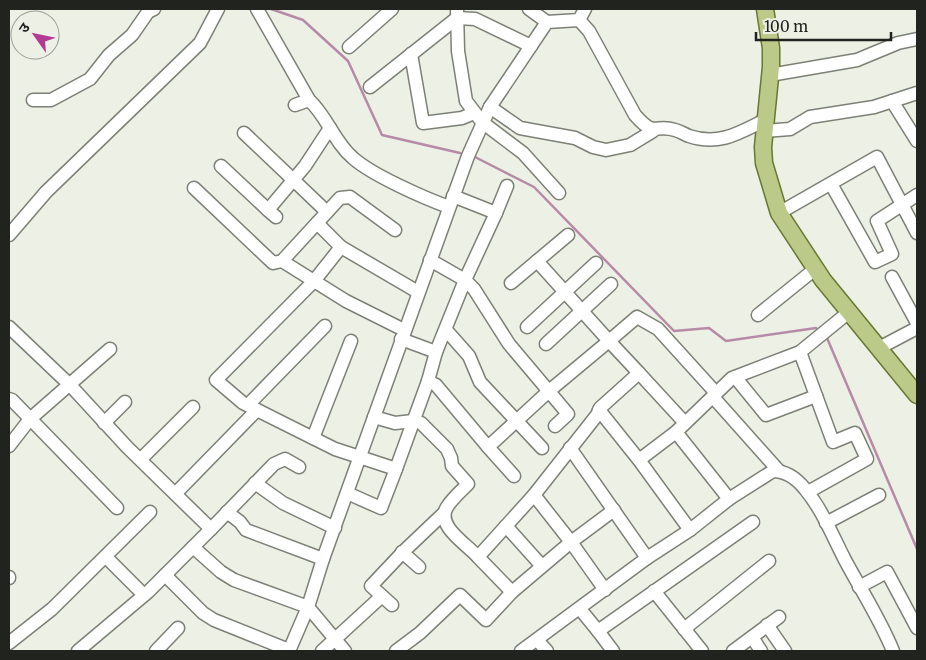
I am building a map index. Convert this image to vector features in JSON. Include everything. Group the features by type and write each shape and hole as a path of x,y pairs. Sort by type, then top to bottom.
{"main road":[{"path":"765,9 771,48 764,163 779,213 815,269 917,395"}],"street":[{"path":"33,100 51,100 90,78 109,55 132,35 152,9"},
{"path":"9,235 46,192 200,43 218,9"},
{"path":"257,9 309,100 316,106 352,158 384,178 428,200 451,201 496,213"},
{"path":"349,47 392,9"},
{"path":"529,9 546,16 579,20 589,31 635,115 644,126 653,131"},
{"path":"579,20 585,9"},
{"path":"457,13 475,18 531,46"},
{"path":"370,88 412,54 457,13"},
{"path":"457,13 458,51 466,102 478,117 523,153 559,193"},
{"path":"165,575 203,613 262,645 289,651 308,607 323,559 451,201 478,117 490,107 531,46 546,16"},
{"path":"770,75 857,60 898,42 917,39"},
{"path":"412,54 423,123 478,117"},
{"path":"490,107 520,128 575,138 593,147 606,150 630,145 653,131 674,129 690,136 723,140 765,126 790,129 810,117 874,107 917,93"},
{"path":"296,105 309,100"},
{"path":"892,101 917,141"},
{"path":"221,166 272,214 330,128"},
{"path":"244,133 327,212"},
{"path":"779,213 877,157 917,233"},
{"path":"831,184 875,262 892,254 877,221 917,195"},
{"path":"347,493 381,508 414,421 436,352 465,280 507,186"},
{"path":"194,188 273,263 282,262 436,352"},
{"path":"282,262 340,198 350,197 395,230"},
{"path":"317,223 342,247 418,292"},
{"path":"511,283 568,235"},
{"path":"342,247 314,281 216,380 252,408 335,449 360,456 396,470"},
{"path":"430,260 465,280 474,289 509,344 568,414 555,426"},
{"path":"537,261 639,373 680,428 729,500"},
{"path":"527,326 596,263"},
{"path":"758,315 815,269"},
{"path":"892,277 917,323"},
{"path":"546,344 611,284"},
{"path":"639,460 680,428 735,377 800,352 848,312"},
{"path":"488,447 549,391 633,319 641,318 658,328 779,471 796,480 808,492 859,587 881,620 893,651"},
{"path":"176,493 325,326"},
{"path":"9,327 70,385 141,460 212,529"},
{"path":"878,348 917,328"},
{"path":"446,330 469,356 480,382 542,448"},
{"path":"314,438 351,341"},
{"path":"9,446 30,419 110,349"},
{"path":"800,352 833,442 855,433 867,459 808,492"},
{"path":"478,557 534,495 599,410 639,373"},
{"path":"735,377 766,414 816,396"},
{"path":"428,381 436,385 514,476"},
{"path":"9,399 117,508"},
{"path":"104,422 125,402"},
{"path":"141,460 193,407"},
{"path":"599,410 639,460 690,530"},
{"path":"374,417 395,423 414,421 421,423 447,449 452,466 468,484 444,512 402,552 372,586 392,605"},
{"path":"570,448 647,558"},
{"path":"78,651 165,575 274,464 285,459 299,467"},
{"path":"521,651 729,500 765,475 779,471"},
{"path":"255,483 283,503 334,528"},
{"path":"534,495 571,542 605,590"},
{"path":"826,524 879,495"},
{"path":"398,651 460,595 486,620 541,565 614,510"},
{"path":"9,643 52,609 150,512"},
{"path":"227,512 240,522 246,530 323,559"},
{"path":"444,512 450,532 478,557 512,592"},
{"path":"598,631 753,522"},
{"path":"506,526 541,565"},
{"path":"193,547 221,572 234,580 308,607 345,651"},
{"path":"402,552 419,567"},
{"path":"106,557 144,595"},
{"path":"684,629 770,561"},
{"path":"859,587 888,572 917,628"},
{"path":"654,591 702,651"},
{"path":"322,651 382,596"},
{"path":"580,609 614,651"},
{"path":"733,651 779,617"},
{"path":"768,626 785,651"},
{"path":"156,651 178,628"},
{"path":"752,637 761,651"},
{"path":"537,640 547,651"}],"waterway":[{"path":"271,9 303,20 348,61 382,135 460,153"},
{"path":"475,157 534,187 674,331 709,328 726,341 816,328"},
{"path":"827,338 917,549"}]}
